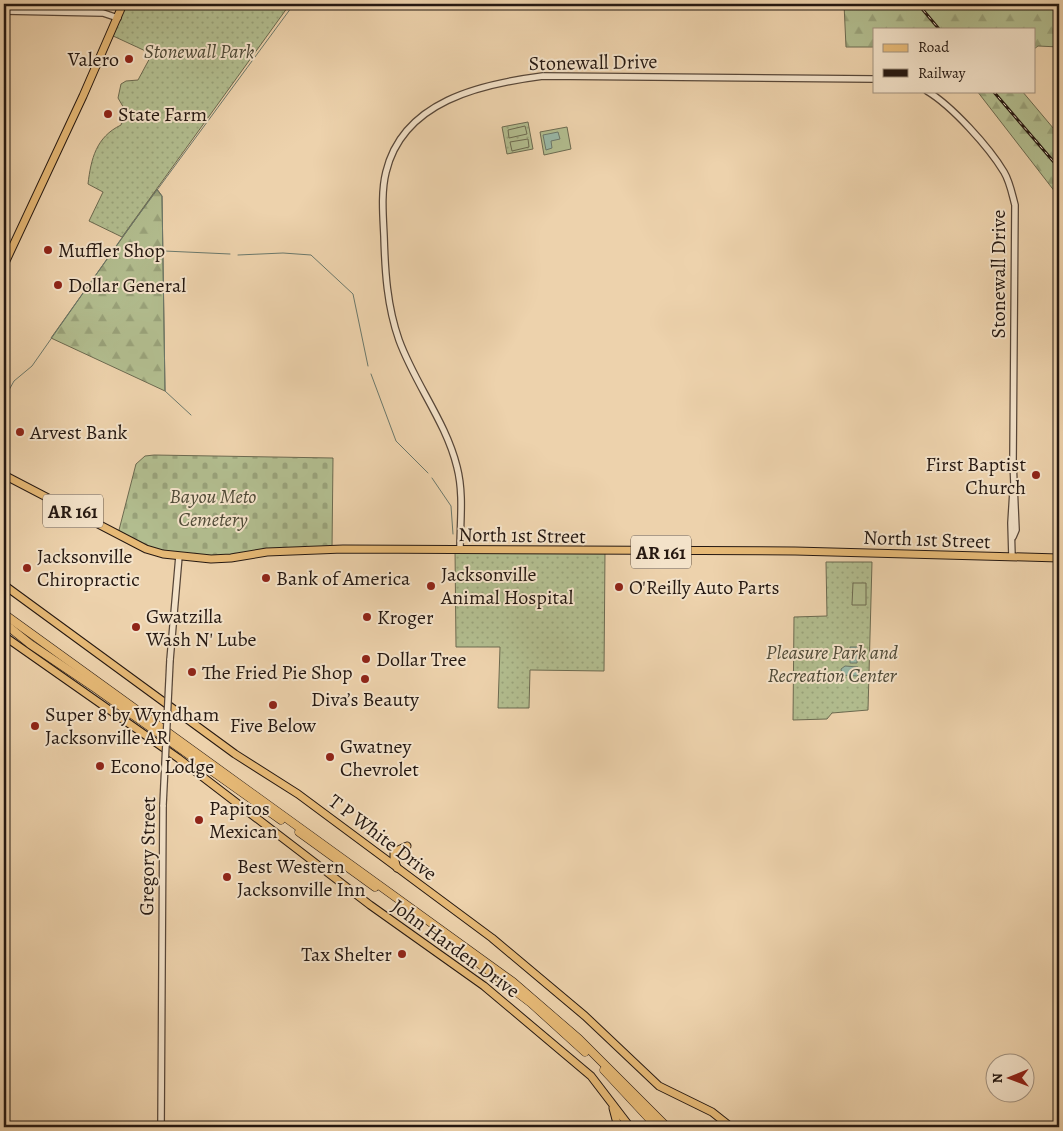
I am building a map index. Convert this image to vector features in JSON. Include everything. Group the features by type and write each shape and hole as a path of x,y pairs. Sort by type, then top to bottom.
{"highway":[{"path":"4,614 498,970 579,1039 667,1127"},
{"path":"4,623 30,644"},
{"path":"4,629 30,644 98,690 499,978 591,1057 658,1127"}],"main road":[{"path":"4,265 123,4"},
{"name":"North 1st Street","path":"4,475 146,549 179,556 217,559 268,552 343,549 787,551 1059,558"},
{"name":"T P White Drive","path":"4,586 235,754 298,794 537,974 659,1086 712,1112 731,1127"},
{"name":"John Harden Drive","path":"4,636 178,758 370,905 484,986 581,1066 591,1076 630,1127"},
{"path":"397,868 394,852 406,846"},
{"path":"610,1101 618,1127"}],"street":[{"path":"4,11 103,13 118,18"},
{"name":"Stonewall Drive","path":"460,550 458,469 447,440 405,355 394,325 387,288 383,217 384,181 391,156 409,127 425,112 450,98 526,78 543,76 873,79"},
{"name":"Stonewall Drive","path":"928,92 950,108 994,159 1004,172 1013,197 1015,220 1014,489 1016,530 1013,538 1012,557"},
{"name":"Gregory Street","path":"161,1127 163,805 170,660 179,556"}],"green space":[{"name":"Stonewall Park","path":"123,4 290,4 122,237 89,221 103,192 88,184 93,158 100,142 121,125 125,110 118,98 121,84 126,81 138,80 152,54 111,35"},
{"path":"844,4 1059,4 1059,47 1036,48 1036,28 873,28 873,47 846,47"},
{"path":"978,92 1023,92 1059,135 1059,197"},
{"path":"528,122 533,149 507,154 502,127"},
{"path":"525,126 527,134 509,138 508,130"},
{"path":"567,127 571,149 544,155 540,132"},
{"path":"528,139 529,147 512,151 510,142"},
{"path":"157,189 162,196 165,391 51,338"},
{"name":"Bayou Meto Cemetery","path":"145,456 333,458 332,550 231,558 163,554 118,534 136,464"},
{"path":"455,550 605,552 604,671 530,670 529,708 498,708 500,647 456,647"},
{"name":"Pleasure Park and Recreation Center","path":"826,562 872,562 868,710 832,713 827,719 793,720 794,617 827,616"},
{"path":"853,583 866,583 866,605 852,605"}],"shaded area":[{"path":"558,132 560,139 551,141 552,148 546,150 543,135"},
{"path":"850,647 858,647 857,663 850,663"},
{"path":"845,666 858,667 859,674 857,676 842,675 841,669"}],"waterway":[{"path":"4,399 14,381 32,366 121,239 294,4"},
{"path":"157,190 162,196 165,391 191,415"},
{"path":"164,251 230,254"},
{"path":"238,255 283,253 311,255 353,294 368,366"},
{"path":"371,374 396,441 428,473"},
{"path":"432,478 451,506 453,534"}],"railway":[{"path":"918,4 938,28"},
{"path":"994,92 1059,168"}],"place":[{"name":"Valero","path":"129,59"},
{"name":"State Farm","path":"108,114"},
{"name":"Muffler Shop","path":"48,250"},
{"name":"Dollar General","path":"58,285"},
{"name":"Arvest Bank","path":"20,432"},
{"name":"First Baptist Church","path":"1036,475"},
{"name":"Jacksonville Chiropractic","path":"27,568"},
{"name":"Bank of America","path":"266,578"},
{"name":"Jacksonville Animal Hospital","path":"431,586"},
{"name":"O'Reilly Auto Parts","path":"619,587"},
{"name":"Kroger","path":"367,617"},
{"name":"Gwatzilla Wash N' Lube","path":"136,627"},
{"name":"Dollar Tree","path":"366,659"},
{"name":"The Fried Pie Shop","path":"192,672"},
{"name":"Diva’s Beauty","path":"365,679"},
{"name":"Five Below","path":"273,705"},
{"name":"Super 8 by Wyndham Jacksonville AR","path":"35,726"},
{"name":"Gwatney Chevrolet","path":"330,757"},
{"name":"Econo Lodge","path":"100,766"},
{"name":"Papitos Mexican","path":"199,820"},
{"name":"Best Western Jacksonville Inn","path":"227,877"},
{"name":"Tax Shelter","path":"402,954"}]}
